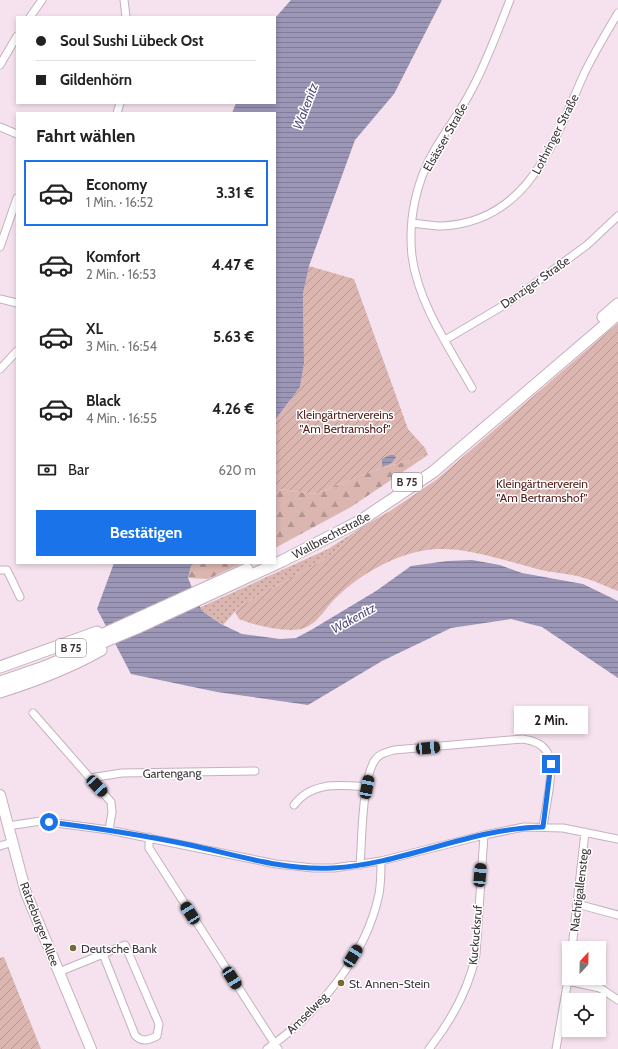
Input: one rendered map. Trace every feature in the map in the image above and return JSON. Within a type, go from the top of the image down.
[{"type":"main road","name":"Wallbrechtstraße","points":[[276,556],[356,515],[428,467],[618,304]]},
{"type":"main road","name":"Wallbrechtstraße","points":[[276,563],[360,521],[433,472],[618,314]]},
{"type":"main road","name":"Wallbrechtstraße","points":[[243,575],[259,564]]},
{"type":"main road","name":"Wallbrechtstraße","points":[[0,682],[44,667],[243,575],[274,564]]},
{"type":"main road","name":"Wallbrechtstraße","points":[[0,676],[136,624]]},
{"type":"main road","points":[[0,667],[73,640],[136,624]]},
{"type":"main road","points":[[0,692],[82,661],[136,624]]},
{"type":"main road","name":"Ratzeburger Allee","points":[[0,795],[26,893],[91,1049]]},
{"type":"street","points":[[31,16],[42,0]]},
{"type":"street","points":[[124,0],[126,16]]},
{"type":"street","name":"Elsässer Straße","points":[[472,388],[445,340],[420,288],[412,257],[412,223],[416,197],[426,166],[472,90],[510,0]]},
{"type":"street","name":"Lothringer Straße","points":[[412,223],[441,226],[458,224],[485,216],[508,203],[530,182],[559,131],[585,73],[618,13]]},
{"type":"street","points":[[0,65],[16,38]]},
{"type":"street","points":[[0,127],[16,134]]},
{"type":"street","points":[[0,247],[16,201]]},
{"type":"street","name":"Danziger Straße","points":[[445,340],[511,300],[587,245],[618,216]]},
{"type":"street","points":[[0,299],[16,303]]},
{"type":"street","points":[[0,369],[16,352]]},
{"type":"street","points":[[0,570],[7,570],[20,597]]},
{"type":"street","points":[[33,713],[111,802],[112,812],[109,830]]},
{"type":"street","points":[[360,865],[367,787],[371,768],[376,758],[383,752],[503,740],[530,740],[542,746],[548,753],[551,764],[543,827]]},
{"type":"street","name":"Gartengang","points":[[90,778],[122,773],[255,771]]},
{"type":"street","points":[[294,805],[300,797],[320,787],[335,785],[367,787]]},
{"type":"street","points":[[8,826],[41,821],[109,830],[276,864],[312,868],[360,865],[382,861],[484,835],[524,827],[543,827],[585,832],[618,839]]},
{"type":"street","name":"Nachtigallensteg","points":[[573,941],[585,832]]},
{"type":"street","name":"Kuckucksruf","points":[[429,1049],[456,1008],[473,968],[476,954],[484,835]]},
{"type":"street","points":[[149,837],[148,848],[276,1046]]},
{"type":"street","points":[[0,846],[13,842]]},
{"type":"street","name":"Amselweg","points":[[267,1049],[276,1046],[317,1006],[334,985],[357,949],[371,921],[376,905],[381,882],[382,861]]},
{"type":"street","points":[[577,904],[618,915]]},
{"type":"street","points":[[58,972],[125,945],[158,1024],[157,1036],[144,1041],[139,1039],[136,1035],[103,954]]},
{"type":"street","points":[[556,1049],[568,985]]},
{"type":"street","points":[[592,985],[600,988],[618,1000]]},
{"type":"green space","name":"Kleingärtnervereins \"Am Bertramshof\"","points":[[309,266],[354,279],[408,429],[425,448],[428,455],[375,470],[315,494],[279,489],[276,492],[276,419],[300,387],[304,364],[303,294]]},
{"type":"green space","name":"Kleingärtnerverein \"Am Bertramshof\"","points":[[618,323],[618,591],[578,576],[543,570],[495,557],[464,551],[435,549],[421,551],[398,558],[387,562],[366,574],[339,595],[319,618],[304,628],[297,630],[281,629],[253,624],[239,619],[235,612],[239,607],[328,557],[364,526],[390,511],[436,480]]},
{"type":"green space","points":[[428,455],[351,507],[276,547],[276,492],[278,489],[315,494],[375,470]]},
{"type":"green space","points":[[364,526],[328,557],[239,607],[223,625],[202,611],[201,607],[328,549]]},
{"type":"green space","points":[[194,564],[241,564],[208,579],[188,578],[191,566]]},
{"type":"green space","points":[[4,957],[41,1049],[0,1049],[0,958]]},
{"type":"water","name":"Wakenitz","points":[[291,0],[442,0],[394,94],[355,140],[309,266],[303,294],[304,364],[300,387],[276,419],[276,112],[232,112],[236,104],[276,104],[276,17]]},
{"type":"water","points":[[390,455],[394,455],[396,457],[390,464],[382,466],[382,459]]},
{"type":"water","name":"Wakenitz","points":[[472,560],[500,565],[522,573],[583,584],[618,601],[618,678],[542,627],[511,619],[451,628],[382,661],[308,705],[217,692],[131,674],[97,609],[114,564],[194,564],[191,566],[188,578],[202,611],[221,624],[242,634],[280,639],[296,638],[376,591],[411,566],[447,561]]},
{"type":"place","name":"Deutsche Bank","points":[[73,948]]},
{"type":"place","name":"St. Annen-Stein","points":[[341,983]]},
{"type":"route","points":[[49,822],[109,830],[276,864],[312,868],[334,868],[360,865],[382,861],[504,830],[524,827],[543,827],[552,769],[551,764]]}]
